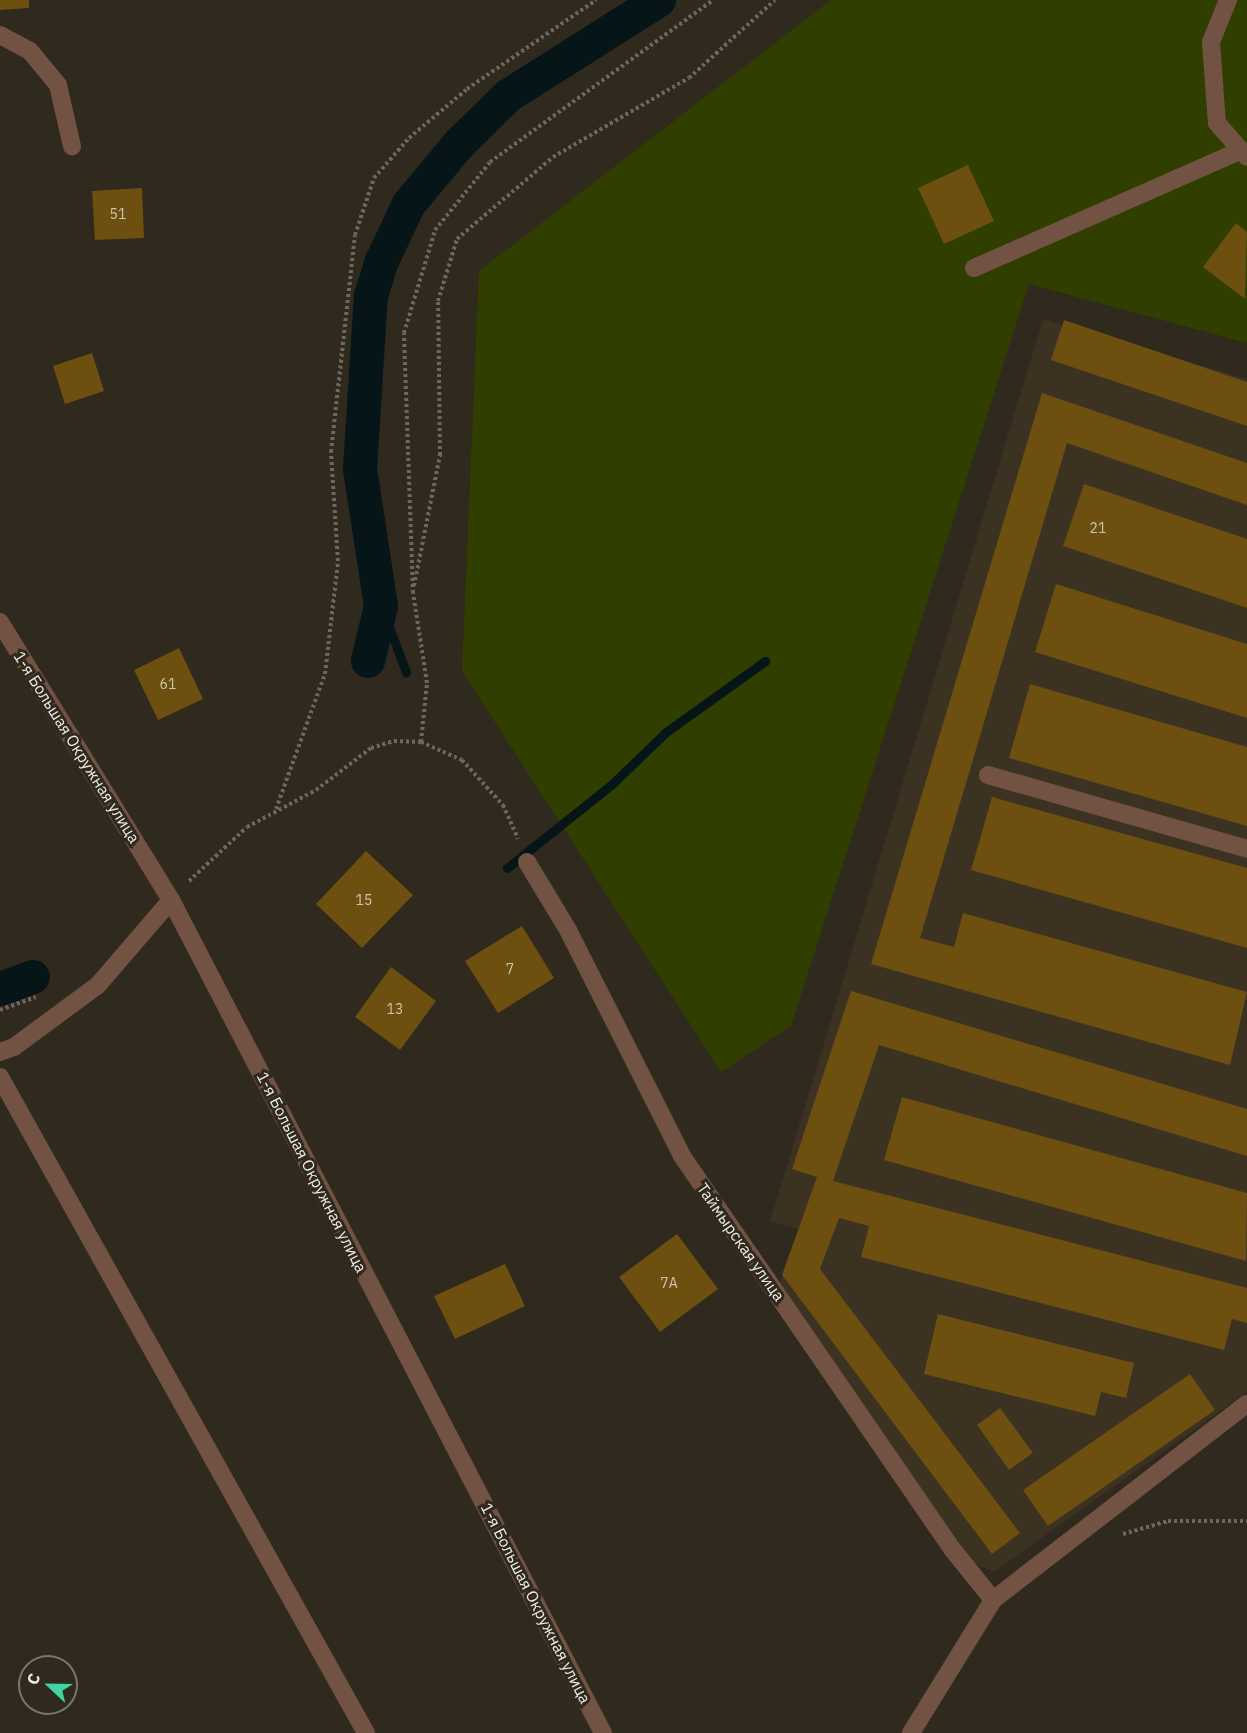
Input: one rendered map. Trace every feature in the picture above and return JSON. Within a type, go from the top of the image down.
[{"type":"street","points":[[974,268],[1244,153],[1217,123],[1211,42],[1228,0]]},
{"type":"street","points":[[0,35],[30,51],[58,85],[72,146]]},
{"type":"street","name":"1-я Большая Окружная улица","points":[[0,622],[171,900],[603,1733]]},
{"type":"street","points":[[988,775],[1247,849]]},
{"type":"street","name":"Таймырская улица","points":[[524,856],[568,930],[682,1156],[953,1550],[993,1600]]},
{"type":"street","points":[[0,1052],[14,1047],[99,985],[171,900]]},
{"type":"street","points":[[0,1077],[366,1733]]},
{"type":"street","points":[[911,1733],[993,1600],[1247,1404]]},
{"type":"path","points":[[276,809],[325,675],[338,561],[331,453],[355,235],[374,178],[409,138],[467,89],[596,0]]},
{"type":"path","points":[[421,742],[427,683],[413,593],[404,333],[435,230],[490,162],[713,0]]},
{"type":"path","points":[[413,593],[440,455],[438,301],[457,239],[553,157],[689,78],[775,0]]},
{"type":"path","points":[[171,900],[247,826],[316,790],[371,748],[394,741],[421,742],[462,760],[503,805],[524,856]]},
{"type":"path","points":[[0,1010],[33,998]]},
{"type":"path","points":[[1112,1537],[1168,1521],[1247,1521]]},
{"type":"shaded area","points":[[1043,319],[1247,379],[1247,1392],[994,1572],[975,1564],[777,1289],[802,1230],[770,1222]]},
{"type":"green space","points":[[831,0],[1247,0],[1247,343],[1029,284],[791,1026],[721,1072],[462,671],[479,271]]},
{"type":"building","points":[[0,0],[29,0],[29,8],[0,10]]},
{"type":"building","points":[[968,165],[994,221],[944,244],[918,188]]},
{"type":"building","points":[[142,188],[144,238],[95,240],[92,191]]},
{"type":"building","points":[[1236,223],[1247,232],[1245,299],[1203,267]]},
{"type":"building","points":[[1064,320],[1247,382],[1247,426],[1051,360]]},
{"type":"building","points":[[92,353],[104,391],[65,404],[53,366]]},
{"type":"building","points":[[1042,393],[1247,463],[1247,505],[1067,443],[920,938],[954,947],[963,913],[1247,992],[1230,1065],[871,964]]},
{"type":"building","points":[[1084,484],[1247,539],[1247,608],[1063,546]]},
{"type":"building","points":[[1056,584],[1247,644],[1247,718],[1035,652]]},
{"type":"building","points":[[179,648],[203,699],[158,720],[134,670]]},
{"type":"building","points":[[1030,684],[1247,747],[1247,826],[1009,758]]},
{"type":"building","points":[[992,797],[1247,868],[1247,948],[971,870]]},
{"type":"building","points":[[366,851],[413,895],[362,948],[316,904]]},
{"type":"building","points":[[522,926],[554,978],[498,1013],[465,961]]},
{"type":"building","points":[[391,967],[436,1001],[400,1050],[355,1017]]},
{"type":"building","points":[[851,991],[1247,1109],[1247,1156],[879,1045],[833,1181],[1247,1288],[1247,1323],[1232,1319],[1224,1350],[861,1257],[869,1226],[839,1218],[820,1269],[1020,1533],[992,1554],[782,1275],[817,1177],[792,1169]]},
{"type":"building","points":[[902,1097],[1247,1193],[1246,1261],[884,1160]]},
{"type":"building","points":[[677,1234],[718,1289],[660,1332],[619,1277]]},
{"type":"building","points":[[505,1264],[525,1306],[455,1339],[434,1296]]},
{"type":"building","points":[[938,1314],[1134,1363],[1126,1398],[1101,1392],[1095,1416],[924,1374]]},
{"type":"building","points":[[1190,1374],[1215,1410],[1048,1526],[1023,1490]]},
{"type":"building","points":[[1000,1408],[1033,1453],[1009,1470],[977,1425]]},
{"type":"waterway","points":[[368,661],[381,606],[360,469],[371,296],[382,261],[409,204],[459,144],[508,96],[659,0]]},
{"type":"waterway","points":[[381,606],[406,672]]},
{"type":"waterway","points":[[507,868],[611,785],[666,732],[765,661]]},
{"type":"waterway","points":[[0,989],[33,977]]}]
